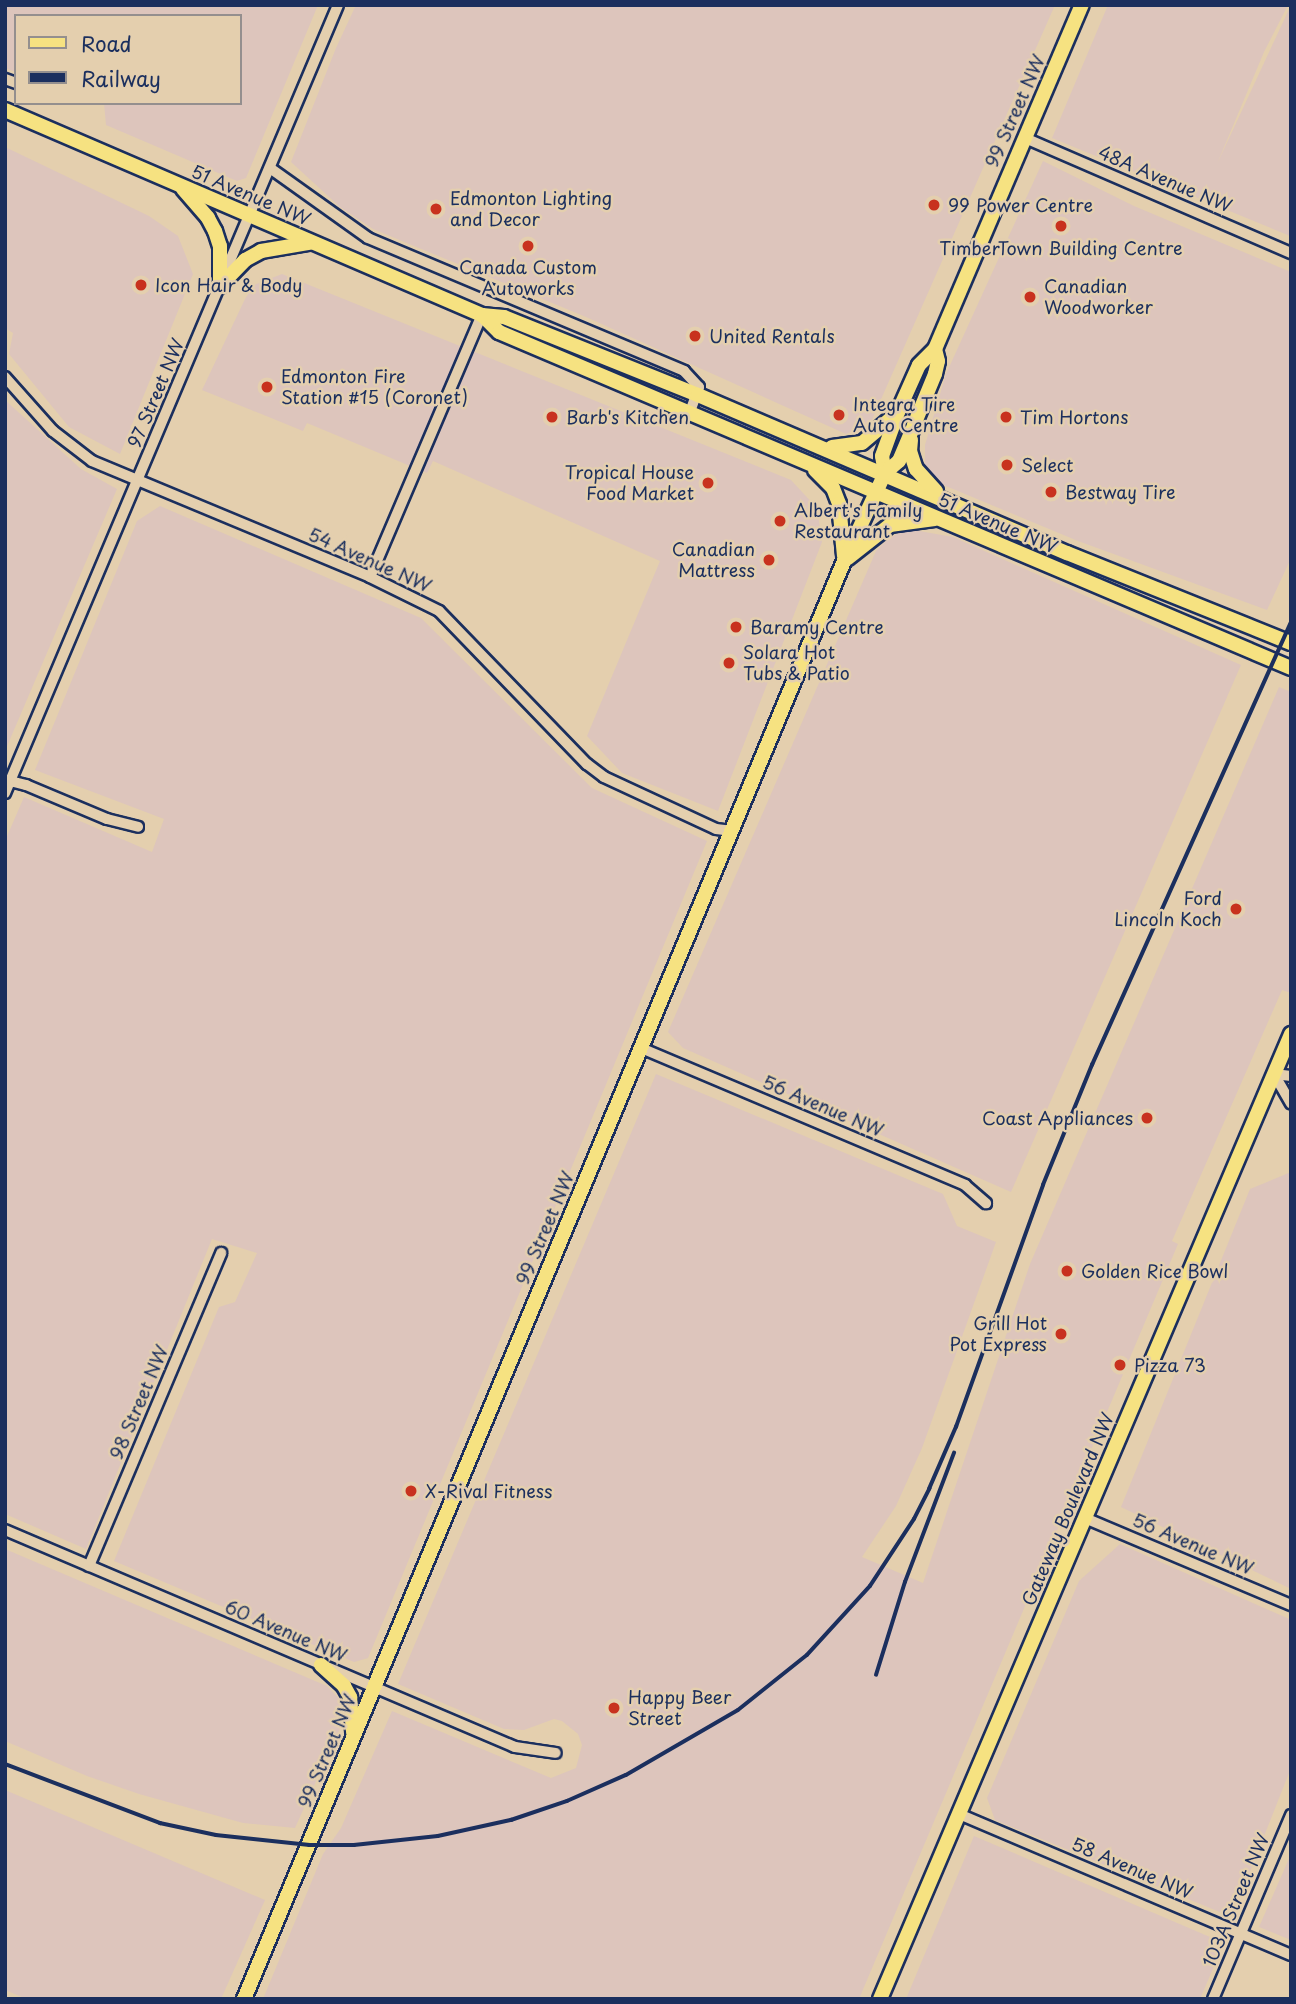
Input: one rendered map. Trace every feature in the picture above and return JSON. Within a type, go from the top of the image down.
[{"type":"main road","name":"99 Street NW","points":[[885,473],[882,456],[898,412],[919,365],[935,349],[1082,5]]},
{"type":"main road","name":"51 Avenue NW","points":[[5,110],[482,315],[504,317],[698,395],[941,496],[1064,551],[1291,643]]},
{"type":"main road","points":[[180,186],[208,218],[215,231],[220,246],[220,286]]},
{"type":"main road","points":[[220,286],[245,260],[261,250],[313,243]]},
{"type":"main road","name":"51 Avenue NW","points":[[482,315],[499,332],[1291,668]]},
{"type":"main road","name":"99 Street NW","points":[[244,1999],[844,561],[885,473],[899,461],[935,374],[938,361],[935,349]]},
{"type":"main road","points":[[822,447],[842,448],[862,443],[898,412]]},
{"type":"main road","points":[[914,425],[909,451],[912,460],[923,479],[941,496]]},
{"type":"main road","points":[[802,460],[833,488],[843,523],[844,561]]},
{"type":"main road","points":[[844,561],[880,530],[890,525],[917,519],[942,520]]},
{"type":"main road","name":"Gateway Boulevard NW","points":[[880,1999],[1291,1034]]},
{"type":"main road","points":[[321,1665],[344,1686],[350,1697],[353,1738]]},
{"type":"street","name":"97 Street NW","points":[[5,793],[338,5]]},
{"type":"street","name":"48A Avenue NW","points":[[1025,138],[1291,253]]},
{"type":"street","name":"51 Avenue NW","points":[[270,168],[368,238],[684,371],[694,378],[699,387],[698,395]]},
{"type":"street","points":[[370,577],[482,315]]},
{"type":"street","name":"54 Avenue NW","points":[[5,377],[52,431],[73,450],[137,482],[415,597],[452,622],[587,764],[604,777],[716,829],[733,831]]},
{"type":"street","points":[[690,412],[698,395]]},
{"type":"street","points":[[8,781],[26,785],[107,820],[138,827]]},
{"type":"street","name":"56 Avenue NW","points":[[641,1048],[965,1185],[986,1203]]},
{"type":"street","points":[[1274,1074],[1291,1076]]},
{"type":"street","points":[[1274,1074],[1291,1104]]},
{"type":"street","name":"98 Street NW","points":[[89,1566],[221,1253]]},
{"type":"street","name":"56 Avenue NW","points":[[1085,1517],[1289,1604]]},
{"type":"street","name":"60 Avenue NW","points":[[5,1530],[514,1747],[556,1753]]},
{"type":"street","name":"58 Avenue NW","points":[[959,1814],[1291,1955]]},
{"type":"street","name":"103A Street NW","points":[[1213,1999],[1291,1815]]},
{"type":"shaded area","points":[[5,5],[318,5],[246,178],[237,181],[106,125],[104,105],[242,105],[242,14],[14,14],[14,71],[5,68]]},
{"type":"shaded area","points":[[356,5],[1055,5],[871,422],[846,434],[586,317],[373,229],[340,207],[291,162]]},
{"type":"shaded area","points":[[1108,5],[1288,5],[1264,52],[1217,164],[1291,5],[1290,236],[1052,138]]},
{"type":"shaded area","points":[[5,147],[149,216],[178,236],[193,274],[120,454],[69,427],[9,354],[13,333],[5,328]]},
{"type":"shaded area","points":[[1043,161],[1134,206],[1291,272],[1291,558],[1267,610],[1078,541],[941,484],[925,464],[925,445],[946,374]]},
{"type":"shaded area","points":[[282,274],[791,480],[817,508],[822,542],[718,811],[622,773],[587,736],[660,561],[433,461],[427,473],[307,423],[303,431],[202,390],[254,285]]},
{"type":"shaded area","points":[[5,400],[81,469],[117,489],[5,751]]},
{"type":"shaded area","points":[[160,506],[421,618],[592,788],[707,841],[368,1658],[354,1662],[114,1561],[219,1307],[235,1302],[257,1253],[212,1239],[86,1549],[5,1514],[5,841],[24,797],[152,852],[164,819],[35,770],[137,521]]},
{"type":"shaded area","points":[[908,529],[953,537],[1241,665],[1011,1192],[683,1048],[668,1032],[876,551],[889,538]]},
{"type":"shaded area","points":[[1279,687],[1291,692],[1291,993],[1282,990],[1172,1241],[1178,1244],[859,1999],[263,1999],[323,1854],[341,1828],[392,1711],[551,1778],[576,1768],[582,1745],[578,1734],[562,1721],[554,1719],[524,1730],[504,1729],[398,1684],[656,1074],[943,1194],[957,1226],[996,1242],[922,1448],[896,1506],[862,1557],[923,1583],[1030,1264]]},
{"type":"shaded area","points":[[1291,1172],[1291,1589],[1121,1507],[1250,1189]]},
{"type":"shaded area","points":[[1120,1544],[1289,1619],[1291,1624],[1291,1768],[1232,1917],[995,1820],[987,1798],[1079,1581]]},
{"type":"shaded area","points":[[5,1549],[327,1686],[344,1704],[342,1724],[295,1828],[243,1823],[139,1794],[87,1776],[5,1741]]},
{"type":"shaded area","points":[[5,1790],[265,1900],[221,1999],[27,1999],[5,1990]]},
{"type":"shaded area","points":[[974,1836],[1224,1943],[1200,1999],[906,1999]]},
{"type":"shaded area","points":[[1291,1854],[1291,1940],[1259,1927]]},
{"type":"railway","points":[[5,1764],[160,1823],[216,1835],[309,1845],[354,1845],[438,1836],[511,1820],[567,1801],[626,1775],[738,1710],[807,1655],[870,1586],[914,1519],[929,1489],[956,1427],[1043,1185],[1092,1065],[1291,622]]},
{"type":"railway","points":[[876,1675],[905,1582],[954,1453]]},
{"type":"place","name":"99 Power Centre","points":[[934,205]]},
{"type":"place","name":"Edmonton Lighting and Decor","points":[[436,209]]},
{"type":"place","name":"TimberTown Building Centre","points":[[1061,226]]},
{"type":"place","name":"Canada Custom Autoworks","points":[[528,246]]},
{"type":"place","name":"Icon Hair & Body","points":[[141,285]]},
{"type":"place","name":"Canadian Woodworker","points":[[1030,297]]},
{"type":"place","name":"United Rentals","points":[[695,336]]},
{"type":"place","name":"Edmonton Fire Station #15 (Coronet)","points":[[267,387]]},
{"type":"place","name":"Integra Tire Auto Centre","points":[[839,415]]},
{"type":"place","name":"Barb's Kitchen","points":[[552,417]]},
{"type":"place","name":"Tim Hortons","points":[[1006,417]]},
{"type":"place","name":"Select","points":[[1007,465]]},
{"type":"place","name":"Tropical House Food Market","points":[[708,483]]},
{"type":"place","name":"Bestway Tire","points":[[1051,492]]},
{"type":"place","name":"Albert's Family Restaurant","points":[[780,521]]},
{"type":"place","name":"Canadian Mattress","points":[[769,560]]},
{"type":"place","name":"Baramy Centre","points":[[736,627]]},
{"type":"place","name":"Solara Hot Tubs & Patio","points":[[729,663]]},
{"type":"place","name":"Ford Lincoln Koch","points":[[1236,909]]},
{"type":"place","name":"Coast Appliances","points":[[1147,1118]]},
{"type":"place","name":"Golden Rice Bowl","points":[[1067,1271]]},
{"type":"place","name":"Grill Hot Pot Express","points":[[1061,1334]]},
{"type":"place","name":"Pizza 73","points":[[1120,1365]]},
{"type":"place","name":"X-Rival Fitness","points":[[411,1491]]},
{"type":"place","name":"Happy Beer Street","points":[[614,1708]]}]
